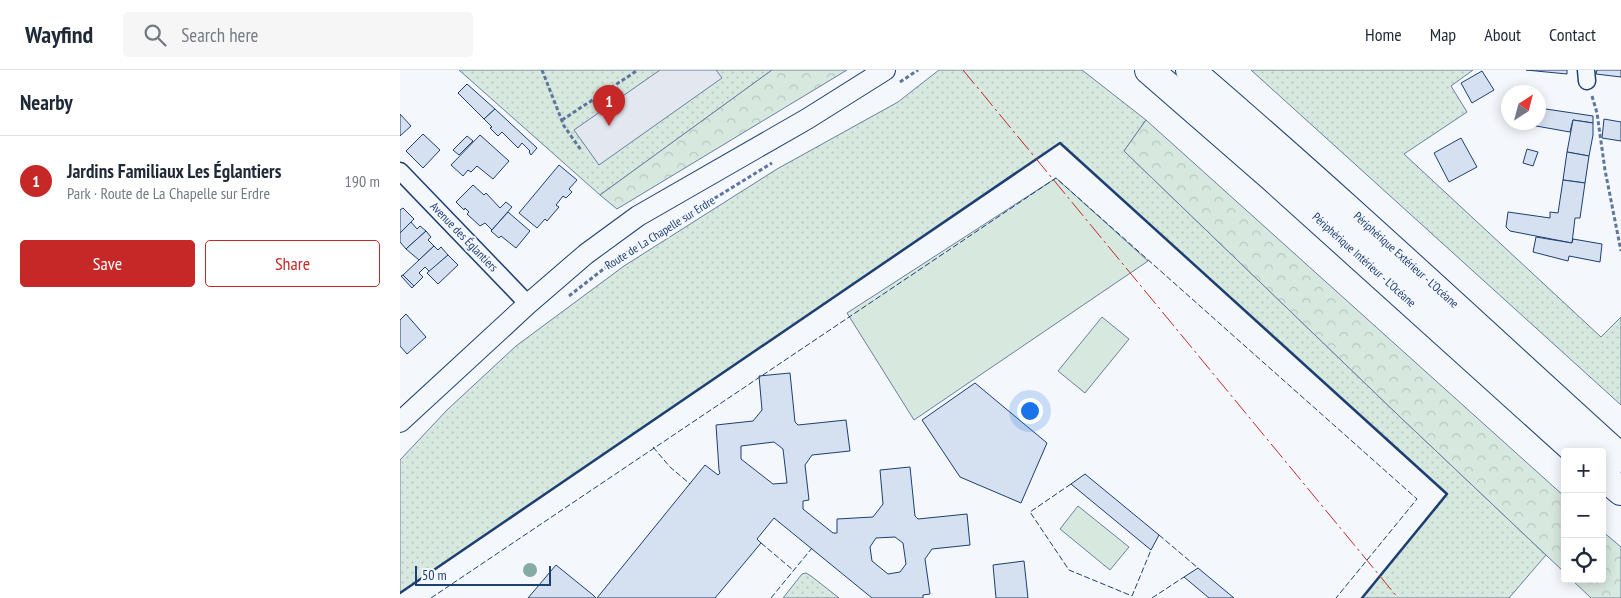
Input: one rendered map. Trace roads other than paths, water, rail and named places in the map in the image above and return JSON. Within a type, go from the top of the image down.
[{"type":"highway","name":"Périphérique Intérieur - L’Océane","points":[[1149,70],[1273,178],[1573,448]]},
{"type":"highway","name":"Périphérique Extérieur - L’Océane","points":[[1190,70],[1459,308],[1615,461]]},
{"type":"highway","points":[[1615,461],[1621,492]]},
{"type":"street","name":"Route de La Chapelle sur Erdre","points":[[400,422],[528,304],[586,254],[638,216],[807,119],[891,77]]},
{"type":"street","name":"Avenue des Églantiers","points":[[400,171],[528,304]]},
{"type":"place","name":"Jardins Familiaux Les Églantiers","points":[[609,126]]}]
